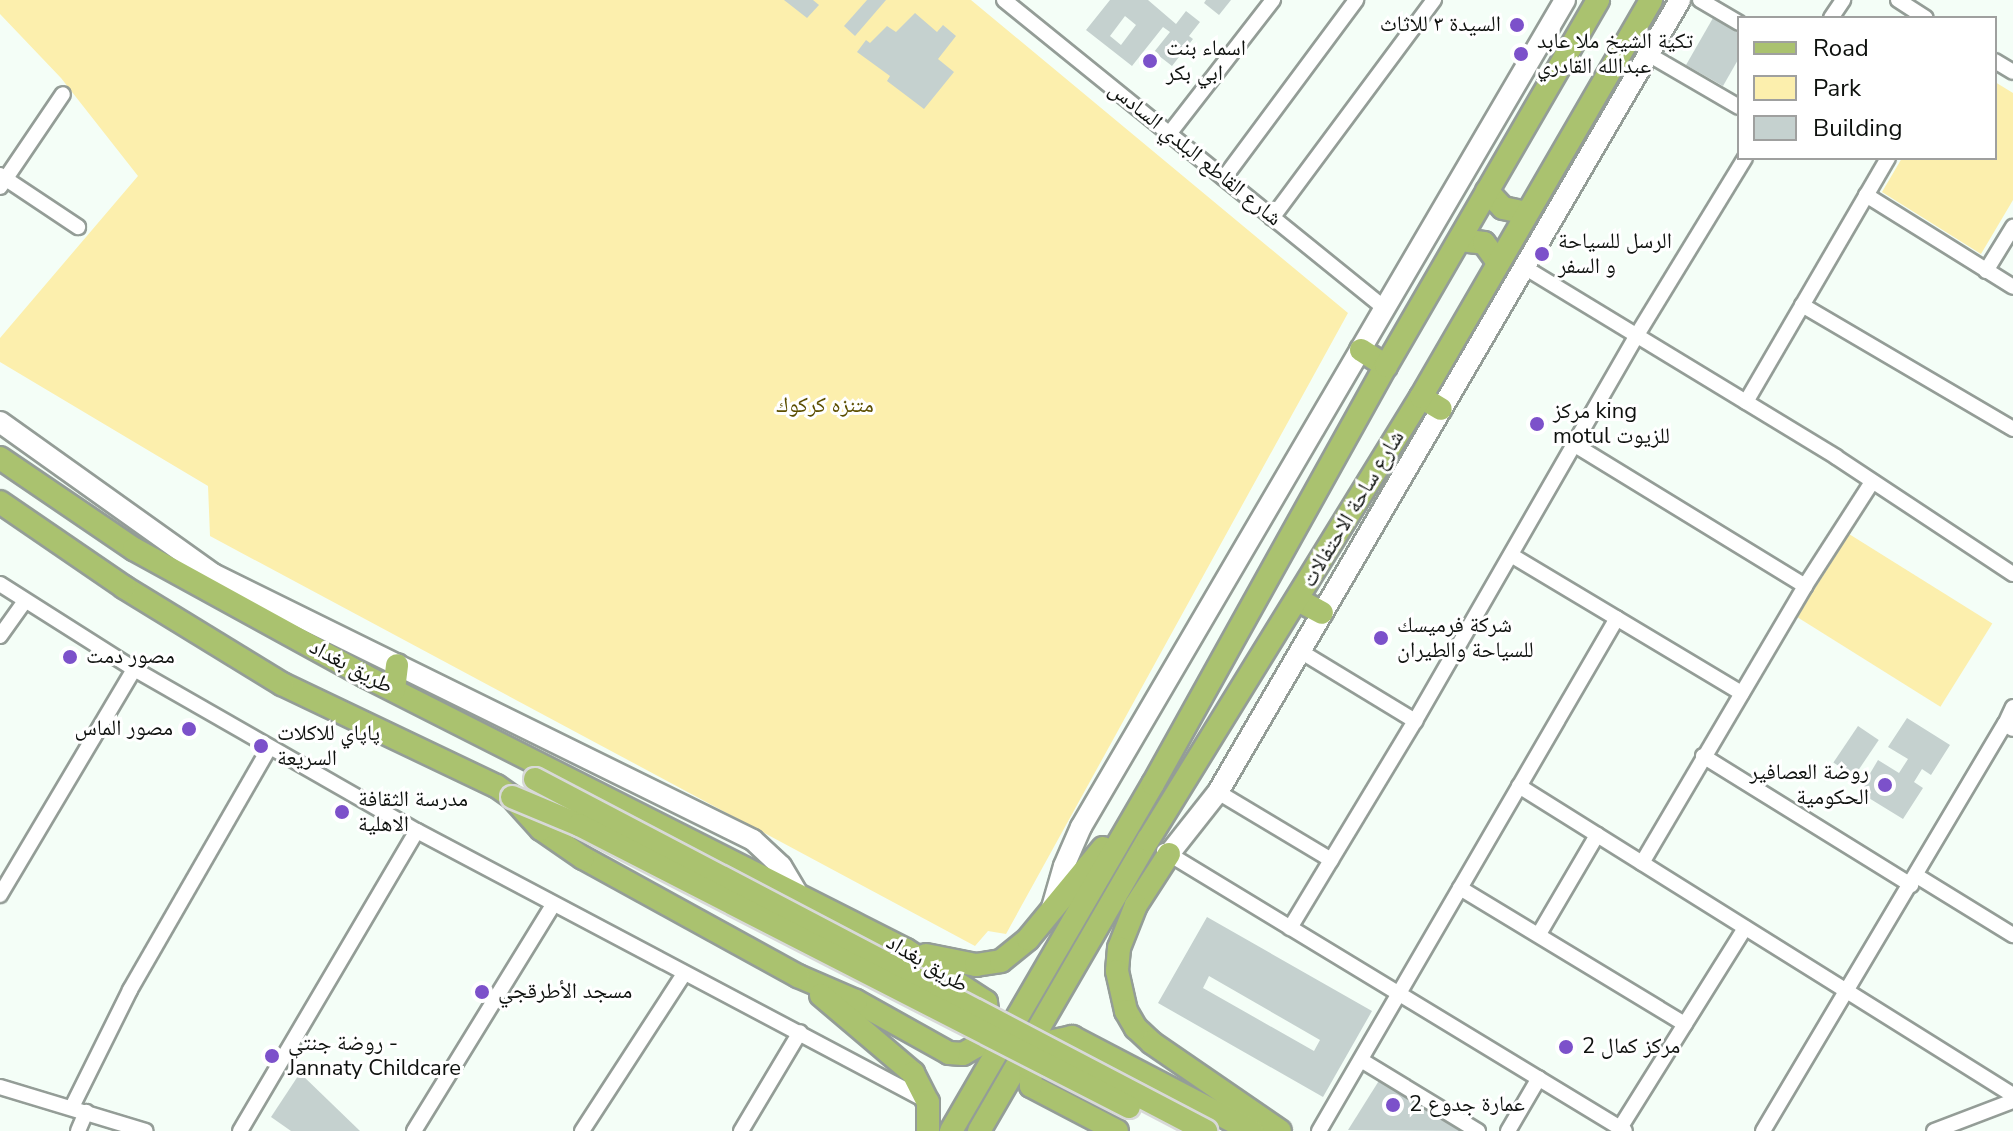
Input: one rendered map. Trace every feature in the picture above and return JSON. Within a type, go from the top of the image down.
[{"type":"main road","name":"شارع ساحة الاحتفالات","points":[[951,1131],[1153,784],[1386,366],[1598,0]]},
{"type":"main road","name":"شارع ساحة الاحتفالات","points":[[979,1131],[1148,840],[1421,397],[1651,0]]},
{"type":"main road","points":[[1280,1131],[1152,1043],[1136,1028],[1126,1011],[1117,971],[1119,948],[1136,905],[1169,854],[1218,792],[1680,0]]},
{"type":"main road","points":[[1051,912],[1064,866],[1081,827],[1561,2]]},
{"type":"main road","points":[[1487,191],[1503,208],[1526,213]]},
{"type":"main road","points":[[1460,240],[1484,243],[1498,262]]},
{"type":"main road","points":[[1361,350],[1386,366]]},
{"type":"main road","points":[[1421,397],[1441,409]]},
{"type":"main road","points":[[0,422],[172,541],[213,574],[753,840],[781,866],[797,893]]},
{"type":"main road","name":"طريق بغداد","points":[[0,458],[134,549],[394,690],[906,950],[986,1002],[988,1020],[970,1051],[949,1053],[856,1001],[798,976],[575,853],[541,829],[512,797],[496,786],[282,684],[124,587],[0,502]]},
{"type":"main road","points":[[0,524],[31,523]]},
{"type":"main road","points":[[1298,600],[1322,613]]},
{"type":"main road","points":[[394,690],[397,665]]},
{"type":"main road","points":[[477,731],[503,757],[535,779],[1206,1131]]},
{"type":"main road","points":[[906,950],[963,963],[989,965],[1013,953],[1051,912],[1153,784]]},
{"type":"main road","points":[[512,797],[579,825],[1174,1131]]},
{"type":"main road","points":[[798,976],[902,1062],[921,1085],[928,1102],[928,1131]]},
{"type":"main road","points":[[1117,1131],[1031,1086],[1030,1068],[1049,1042],[1072,1037],[1252,1131]]},
{"type":"street","name":"شارع القاطع البلدي السادس","points":[[1004,0],[1022,6],[1169,134],[1385,309]]},
{"type":"street","points":[[1169,134],[1273,0]]},
{"type":"street","points":[[1224,178],[1356,0]]},
{"type":"street","points":[[1272,218],[1434,0]]},
{"type":"street","points":[[1700,0],[1737,22]]},
{"type":"street","points":[[1898,0],[1923,16]]},
{"type":"street","points":[[1648,54],[1737,106]]},
{"type":"street","points":[[63,94],[2,180],[78,227]]},
{"type":"street","points":[[1290,928],[1415,721],[1637,335],[1744,160]]},
{"type":"street","points":[[1746,402],[1887,160]]},
{"type":"street","points":[[1866,195],[2013,287]]},
{"type":"street","points":[[1986,271],[2013,227]]},
{"type":"street","points":[[1524,267],[1746,402],[2013,574]]},
{"type":"street","points":[[1802,305],[2013,429]]},
{"type":"street","points":[[1575,445],[1805,586]]},
{"type":"street","points":[[1642,863],[1805,586],[1872,482]]},
{"type":"street","points":[[1511,555],[1742,693]]},
{"type":"street","points":[[0,584],[134,669],[417,831],[928,1102]]},
{"type":"street","points":[[0,636],[25,601]]},
{"type":"street","points":[[1319,1131],[1617,618]]},
{"type":"street","points":[[1300,651],[1415,721]]},
{"type":"street","points":[[0,895],[134,669]]},
{"type":"street","points":[[1763,1131],[2009,727],[2013,707]]},
{"type":"street","points":[[78,1131],[79,1109],[130,990],[270,747]]},
{"type":"street","points":[[1703,756],[2013,935]]},
{"type":"street","points":[[1519,786],[2013,1095]]},
{"type":"street","points":[[1218,792],[1331,860]]},
{"type":"street","points":[[240,1131],[417,831]]},
{"type":"street","points":[[1539,934],[1597,835]]},
{"type":"street","points":[[1148,840],[1623,1129],[1745,928]]},
{"type":"street","points":[[1460,888],[1685,1024]]},
{"type":"street","points":[[414,1131],[553,905]]},
{"type":"street","points":[[582,1131],[684,974]]},
{"type":"street","points":[[741,1131],[800,1032]]},
{"type":"street","points":[[1361,1060],[1478,1131]]},
{"type":"street","points":[[1508,1131],[1539,1078]]},
{"type":"street","points":[[0,1087],[146,1131]]},
{"type":"street","points":[[1934,1131],[2013,1101]]},
{"type":"green space","name":"متنزه كركوك","points":[[0,0],[971,0],[1348,313],[1006,934],[988,931],[975,946],[210,536],[208,486],[0,362],[0,338],[138,176],[61,78],[0,14]]},
{"type":"green space","points":[[1997,83],[2013,93],[2013,200],[1981,254],[1882,192],[1901,160],[1997,160]]},
{"type":"green space","points":[[1849,534],[1992,624],[1940,707],[1797,617]]},
{"type":"building","points":[[784,0],[813,0],[819,5],[807,18]]},
{"type":"building","points":[[867,0],[886,0],[855,36],[844,26]]},
{"type":"building","points":[[1110,0],[1148,0],[1176,24],[1186,11],[1200,22],[1189,36],[1193,39],[1172,66],[1154,52],[1170,32],[1163,27],[1132,66],[1086,30]],"holes":[[[1125,16],[1136,25],[1121,45],[1110,36]]]},
{"type":"building","points":[[1206,0],[1231,0],[1219,15],[1204,3]]},
{"type":"building","points":[[915,13],[937,32],[943,25],[956,36],[938,59],[954,72],[924,109],[887,81],[890,76],[857,52],[866,40],[870,43],[887,26],[896,32]]},
{"type":"building","points":[[1713,18],[1737,32],[1737,62],[1723,86],[1686,65]]},
{"type":"building","points":[[1907,718],[1950,745],[1931,775],[1922,769],[1914,782],[1923,788],[1903,819],[1859,792],[1878,760],[1899,773],[1908,759],[1888,747]]},
{"type":"building","points":[[1858,726],[1879,740],[1854,776],[1833,762]]},
{"type":"building","points":[[1207,917],[1372,1011],[1323,1097],[1158,1003]],"holes":[[[1209,976],[1320,1040],[1314,1051],[1203,988]]]},
{"type":"building","points":[[300,1073],[360,1131],[291,1131],[271,1117]]},
{"type":"building","name":"عمارة جدوع 2","points":[[1380,1079],[1467,1131],[1348,1130]]},
{"type":"place","name":"السيدة ٣ للاثاث","points":[[1517,25]]},
{"type":"place","name":"تكية الشيخ ملا عابد عبدالله القادري","points":[[1521,54]]},
{"type":"place","name":"اسماء بنت ابي بكر","points":[[1150,61]]},
{"type":"place","name":"الرسل للسياحة و السفر","points":[[1542,254]]},
{"type":"place","name":"مركز king motul للزيوت","points":[[1537,424]]},
{"type":"place","name":"شركة فرميسك للسياحة والطيران","points":[[1381,638]]},
{"type":"place","name":"مصور دمت","points":[[70,657]]},
{"type":"place","name":"مصور الماس","points":[[189,729]]},
{"type":"place","name":"پاپاي للاكلات السريعة","points":[[261,746]]},
{"type":"place","name":"روضة العصافير الحكومية","points":[[1885,785]]},
{"type":"place","name":"مدرسة الثقافة الاهلية","points":[[342,812]]},
{"type":"place","name":"مسجد الأطرقجي","points":[[482,992]]},
{"type":"place","name":"مركز كمال 2","points":[[1566,1047]]},
{"type":"place","name":"روضة جنتي - Jannaty Childcare","points":[[272,1056]]},
{"type":"place","name":"عمارة جدوع 2","points":[[1393,1105]]}]
